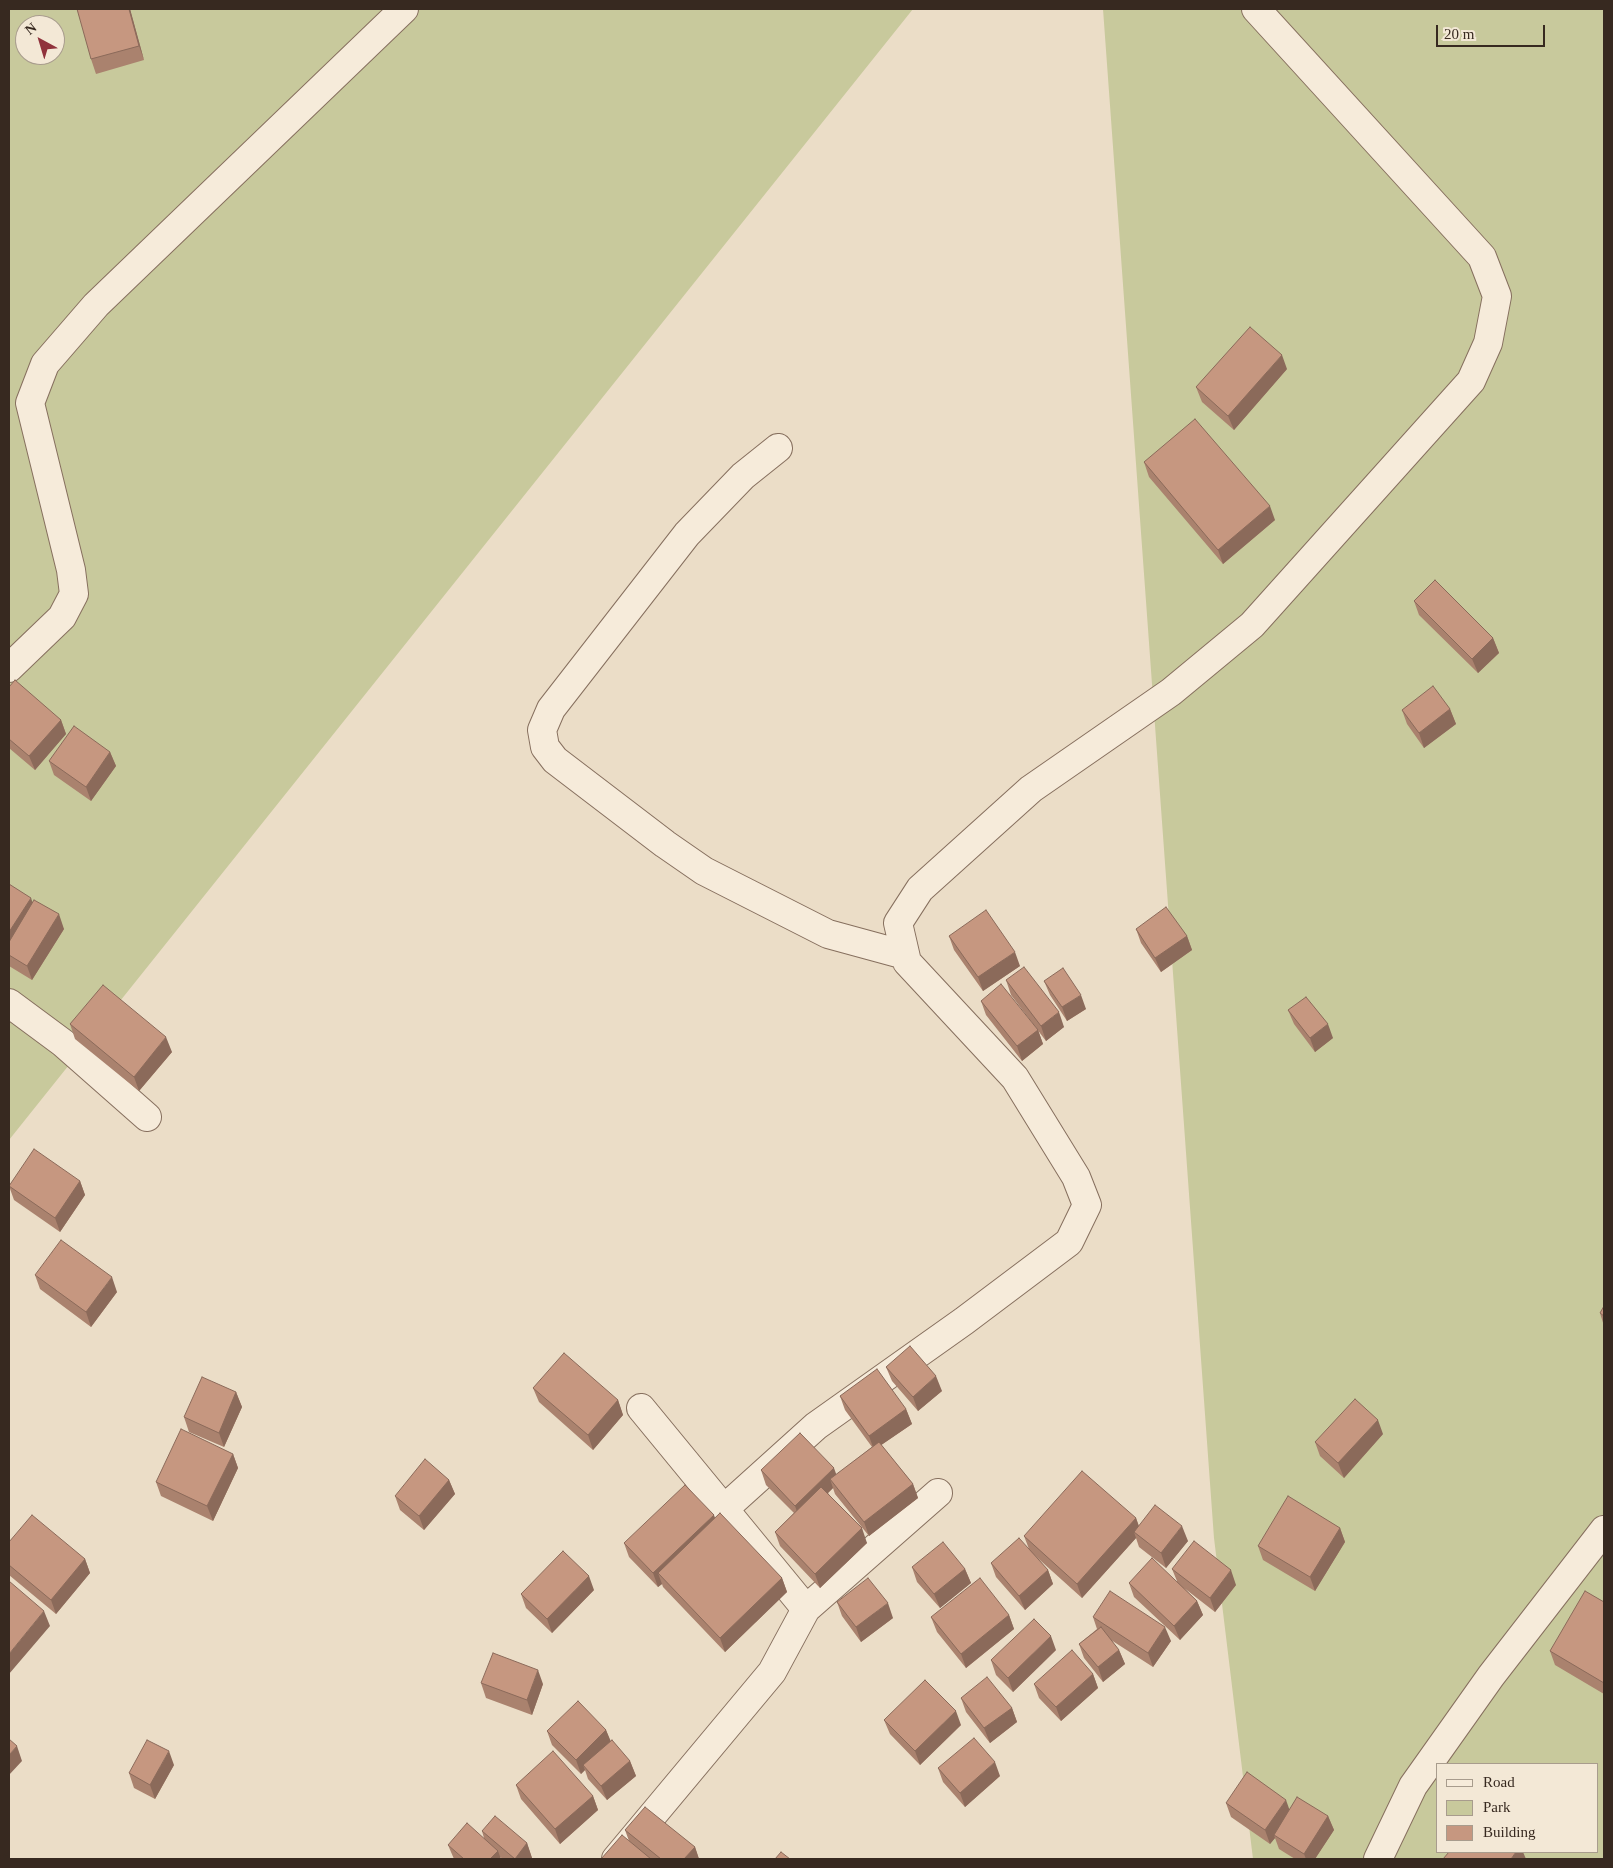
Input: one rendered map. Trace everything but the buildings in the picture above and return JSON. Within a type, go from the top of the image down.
[{"type":"street","points":[[9,668],[62,617],[74,594],[71,570],[30,403],[45,364],[96,305],[404,9]]},
{"type":"street","points":[[724,1508],[816,1426],[964,1321],[1069,1242],[1087,1205],[1076,1177],[1014,1078],[907,962],[898,923],[920,889],[1031,789],[1171,692],[1252,625],[1471,381],[1488,343],[1497,296],[1482,257],[1256,9]]},
{"type":"street","points":[[778,448],[743,476],[688,534],[551,709],[542,730],[545,747],[555,760],[665,844],[704,871],[828,934],[905,955]]},
{"type":"street","points":[[9,1003],[63,1043],[147,1117]]},
{"type":"street","points":[[641,1408],[806,1610]]},
{"type":"street","points":[[616,1859],[772,1672],[806,1610],[938,1493]]},
{"type":"street","points":[[1378,1859],[1413,1786],[1491,1676],[1604,1530]]},
{"type":"green space","points":[[9,9],[913,9],[9,1140]]},
{"type":"green space","points":[[1103,9],[1604,9],[1604,1859],[1253,1859],[1214,1538]]}]
